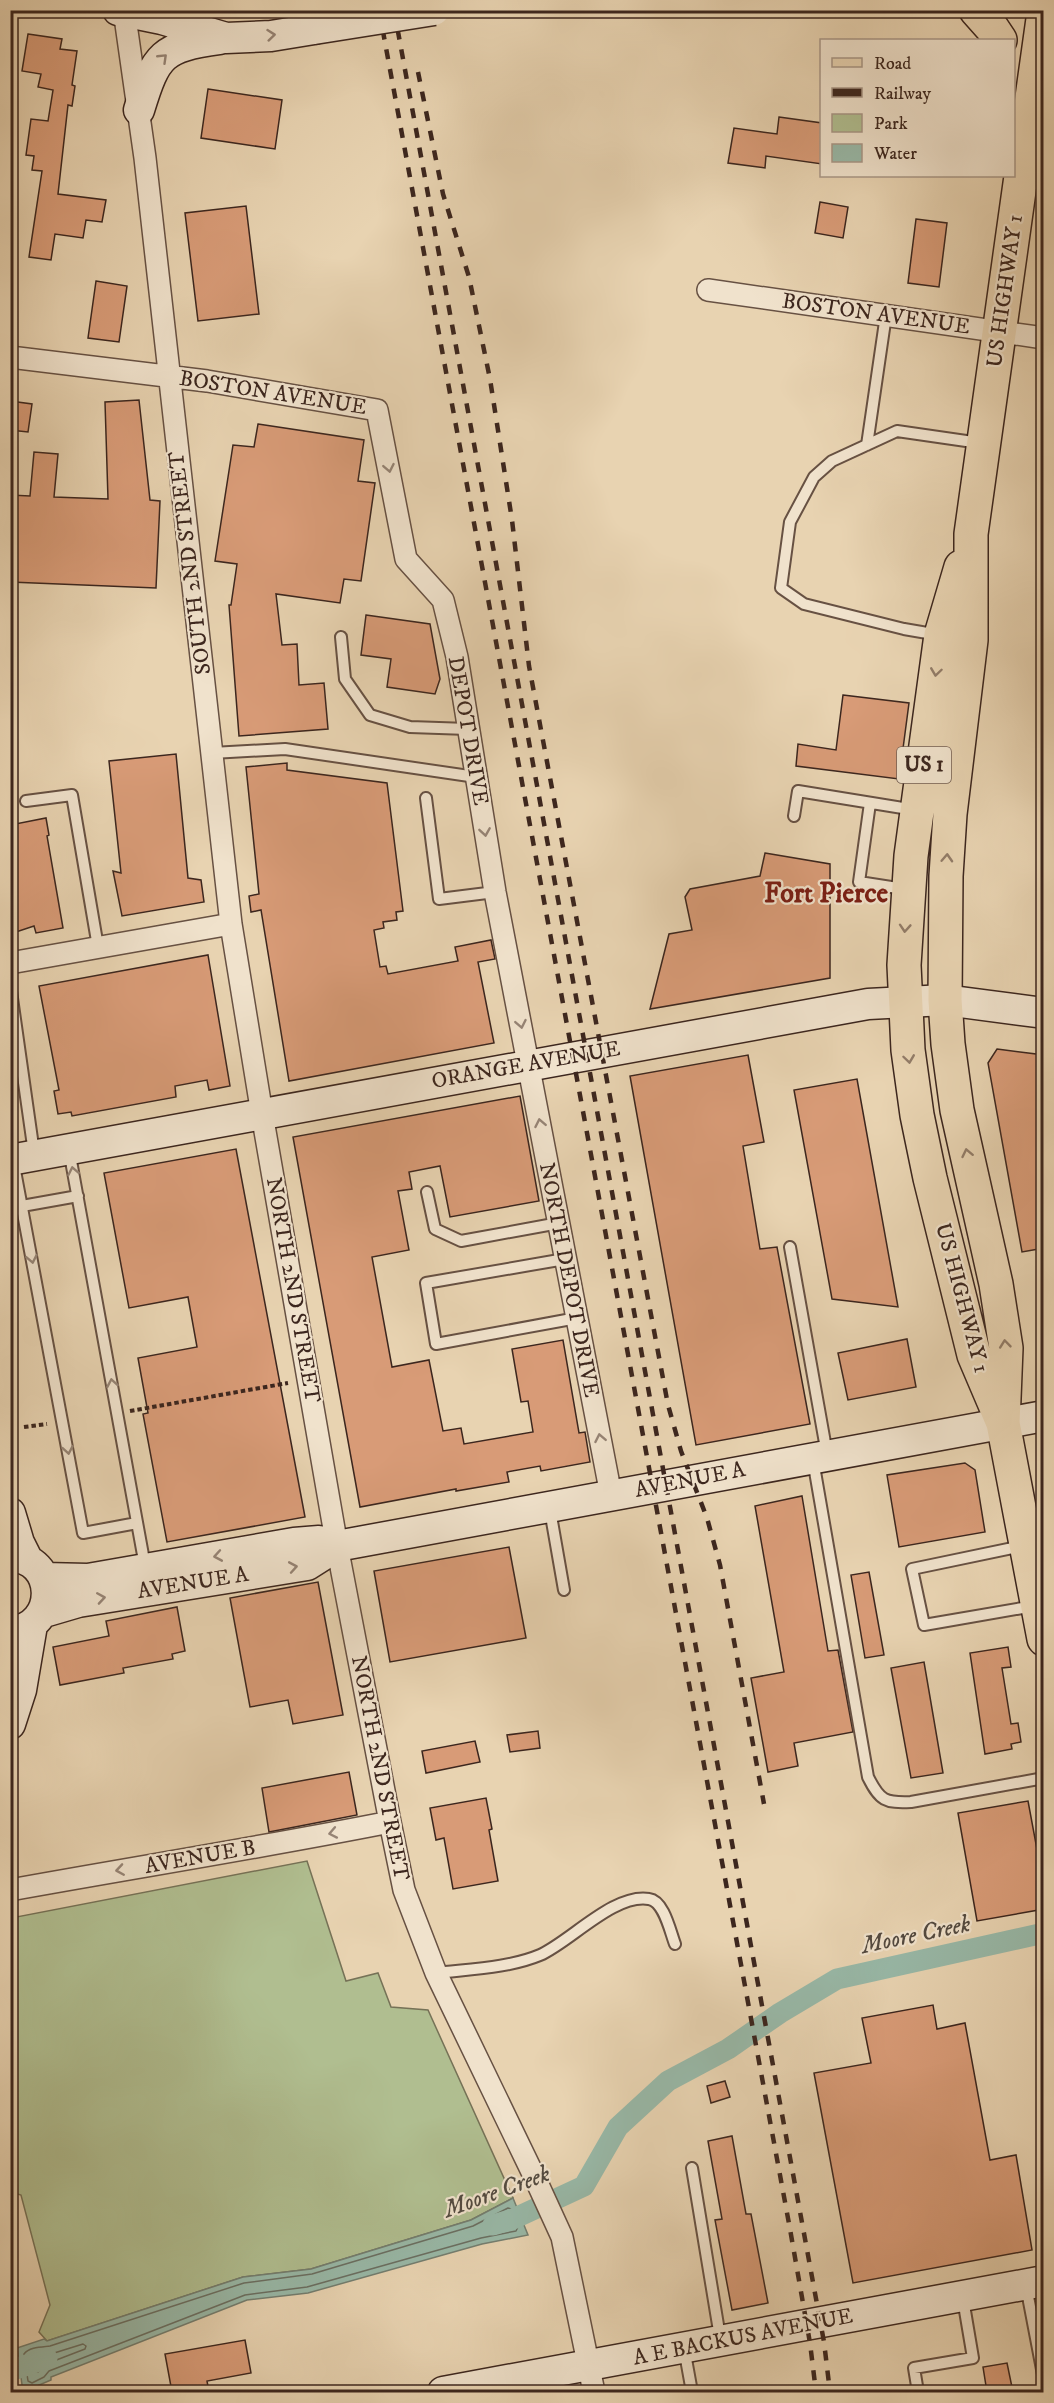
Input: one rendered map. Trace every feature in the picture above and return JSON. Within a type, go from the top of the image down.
[{"type":"main road","points":[[976,10],[999,39]]},
{"type":"main road","name":"US HIGHWAY 1","points":[[1003,1423],[1006,1348],[996,1284],[957,1110],[945,1000],[946,876],[950,814],[971,640],[971,534],[1044,12]]},
{"type":"main road","points":[[1015,71],[1029,120]]},
{"type":"main road","name":"US HIGHWAY 1","points":[[971,534],[941,635],[908,889],[904,1000],[917,1115],[930,1178],[974,1355],[1003,1423]]},
{"type":"main road","name":"US 1","points":[[1003,1423],[1044,1639]]},
{"type":"street","points":[[139,110],[148,80],[156,64],[165,53],[189,43],[226,38],[271,36],[434,10]]},
{"type":"street","points":[[122,11],[162,19],[226,38]]},
{"type":"street","name":"SOUTH 2ND STREET","points":[[122,11],[139,110],[231,924],[262,1114]]},
{"type":"street","name":"BOSTON AVENUE","points":[[708,290],[1044,338]]},
{"type":"street","name":"BOSTON AVENUE","points":[[10,357],[207,381],[377,410]]},
{"type":"street","name":"DEPOT DRIVE","points":[[377,410],[406,559],[443,600],[457,657],[495,892],[528,1065]]},
{"type":"street","points":[[10,963],[231,924]]},
{"type":"street","name":"ORANGE AVENUE","points":[[19,1159],[868,1004],[904,1000],[945,1000],[1044,1013]]},
{"type":"street","name":"NORTH DEPOT DRIVE","points":[[528,1065],[611,1495]]},
{"type":"street","name":"NORTH 2ND STREET","points":[[262,1114],[337,1545],[404,1890],[436,1973],[562,2237],[591,2379]]},
{"type":"street","name":"AVENUE A","points":[[28,1565],[76,1580],[147,1580],[307,1565],[337,1545],[1044,1416]]},
{"type":"street","points":[[10,1512],[28,1565],[47,1589],[29,1623],[21,1690],[10,1724]]},
{"type":"street","name":"AVENUE A","points":[[29,1623],[78,1602],[147,1580]]},
{"type":"street","name":"AVENUE B","points":[[10,1890],[390,1822]]},
{"type":"street","name":"A E BACKUS AVENUE","points":[[442,2392],[591,2379],[684,2348],[1035,2282]]},
{"type":"lane","points":[[867,445],[886,315]]},
{"type":"lane","points":[[941,635],[904,629],[804,604],[781,588],[790,522],[814,477],[832,461],[897,431],[984,444]]},
{"type":"lane","points":[[341,637],[345,680],[370,715],[410,727],[468,729]]},
{"type":"lane","points":[[212,753],[285,749],[476,777]]},
{"type":"lane","points":[[794,816],[798,791],[917,810]]},
{"type":"lane","points":[[26,801],[72,795],[98,947]]},
{"type":"lane","points":[[426,798],[439,899],[495,892]]},
{"type":"lane","points":[[870,803],[859,882],[908,889]]},
{"type":"lane","points":[[10,984],[22,1206],[83,1533],[137,1523]]},
{"type":"lane","points":[[69,1150],[147,1580]]},
{"type":"lane","points":[[427,1192],[435,1229],[461,1241],[559,1222]]},
{"type":"lane","points":[[22,1206],[78,1196]]},
{"type":"lane","points":[[790,1247],[868,1777],[878,1796],[892,1803],[911,1802],[1044,1778]]},
{"type":"lane","points":[[566,1259],[426,1283],[436,1344],[577,1318]]},
{"type":"lane","points":[[549,1506],[564,1590]]},
{"type":"lane","points":[[1026,1545],[912,1569],[924,1625],[1037,1606]]},
{"type":"lane","points":[[436,1973],[491,1966],[541,1955],[614,1906],[638,1899],[650,1899],[659,1904],[675,1944]]},
{"type":"lane","points":[[692,2168],[721,2341]]},
{"type":"lane","points":[[1035,2282],[1044,2380]]},
{"type":"lane","points":[[918,2392],[914,2368],[973,2358],[962,2296]]},
{"type":"lane","points":[[684,2348],[692,2392]]},
{"type":"path","points":[[130,1411],[289,1383]]},
{"type":"path","points":[[24,1427],[54,1424]]},
{"type":"green space","points":[[307,1861],[346,1981],[378,1973],[391,2007],[428,2010],[513,2198],[471,2220],[311,2269],[243,2277],[47,2341],[39,2332],[50,2305],[21,2195],[11,2192],[11,1918]]},
{"type":"water","points":[[513,2198],[528,2235],[482,2244],[308,2293],[247,2300],[51,2377],[51,2380],[23,2392],[17,2348],[44,2339],[47,2341],[243,2277],[311,2269],[471,2220]]},
{"type":"building","points":[[28,34],[62,39],[60,49],[77,51],[72,85],[75,86],[72,106],[68,105],[58,194],[106,200],[102,222],[86,220],[83,238],[55,234],[51,260],[29,257],[42,171],[32,170],[34,156],[26,155],[31,119],[48,121],[53,90],[38,87],[41,74],[22,71]]},
{"type":"building","points":[[208,89],[282,100],[275,149],[201,138]]},
{"type":"building","points":[[779,117],[820,123],[820,164],[766,156],[765,168],[728,163],[734,128],[777,134]]},
{"type":"building","points":[[820,202],[848,207],[843,238],[815,233]]},
{"type":"building","points":[[246,206],[259,314],[198,321],[185,213]]},
{"type":"building","points":[[916,219],[947,223],[939,287],[908,283]]},
{"type":"building","points":[[96,281],[127,286],[119,342],[88,338]]},
{"type":"building","points":[[139,400],[150,500],[160,501],[156,588],[10,582],[10,495],[30,496],[34,452],[58,454],[54,497],[108,499],[105,402]]},
{"type":"building","points":[[10,401],[32,404],[28,432],[10,430]]},
{"type":"building","points":[[258,424],[364,440],[358,481],[375,483],[361,581],[344,579],[340,603],[276,594],[282,645],[297,644],[299,685],[324,683],[328,729],[239,736],[229,605],[231,605],[237,564],[215,561],[233,445],[254,447]]},
{"type":"building","points":[[366,615],[430,624],[440,679],[435,694],[387,687],[391,659],[361,655]]},
{"type":"building","points":[[843,695],[909,703],[899,779],[796,766],[798,744],[836,750]]},
{"type":"building","points":[[176,754],[188,878],[201,880],[204,902],[122,916],[113,871],[121,873],[109,761]]},
{"type":"building","points":[[287,763],[287,770],[387,783],[403,911],[396,912],[397,920],[383,922],[384,928],[374,930],[380,967],[386,966],[388,974],[458,961],[455,947],[491,940],[495,959],[478,962],[494,1043],[289,1081],[261,910],[251,912],[249,896],[259,894],[246,767]]},
{"type":"building","points":[[46,818],[63,928],[36,933],[34,926],[10,934],[10,825]]},
{"type":"building","points":[[765,853],[830,864],[830,978],[650,1009],[669,934],[692,930],[685,897],[690,889],[760,876]]},
{"type":"building","points":[[208,955],[230,1086],[209,1090],[207,1080],[175,1086],[176,1097],[72,1116],[71,1112],[58,1114],[54,1091],[59,1090],[39,986]]},
{"type":"building","points":[[997,1049],[1044,1055],[1044,1248],[1022,1252],[988,1063]]},
{"type":"building","points":[[748,1055],[764,1142],[743,1146],[760,1249],[777,1247],[810,1424],[696,1445],[630,1076]]},
{"type":"building","points":[[857,1079],[898,1307],[832,1299],[794,1090]]},
{"type":"building","points":[[520,1096],[539,1201],[450,1217],[440,1166],[409,1172],[412,1189],[398,1191],[409,1250],[372,1257],[392,1367],[429,1360],[443,1431],[461,1428],[464,1444],[533,1432],[528,1401],[521,1402],[512,1349],[563,1340],[579,1433],[585,1432],[590,1462],[541,1471],[540,1466],[507,1472],[509,1482],[456,1491],[456,1489],[360,1507],[293,1137]]},
{"type":"building","points":[[236,1149],[305,1517],[167,1542],[143,1414],[148,1413],[138,1358],[197,1347],[188,1297],[129,1308],[104,1173]]},
{"type":"building","points":[[907,1339],[916,1387],[848,1400],[838,1353]]},
{"type":"building","points":[[965,1463],[975,1470],[985,1532],[899,1547],[887,1475]]},
{"type":"building","points":[[802,1496],[828,1651],[838,1650],[853,1732],[794,1743],[798,1766],[768,1772],[751,1678],[784,1672],[755,1506]]},
{"type":"building","points":[[509,1547],[526,1638],[390,1662],[374,1571]]},
{"type":"building","points":[[869,1572],[884,1655],[865,1658],[851,1575]]},
{"type":"building","points":[[318,1582],[343,1715],[293,1724],[288,1700],[250,1707],[230,1598]]},
{"type":"building","points":[[177,1607],[185,1651],[172,1654],[173,1659],[123,1668],[124,1673],[60,1685],[53,1647],[109,1636],[106,1621]]},
{"type":"building","points":[[1008,1647],[1011,1667],[1002,1668],[1011,1724],[1018,1723],[1021,1742],[1011,1744],[1012,1749],[985,1754],[970,1653]]},
{"type":"building","points":[[924,1662],[943,1773],[911,1778],[891,1668]]},
{"type":"building","points":[[538,1731],[540,1748],[510,1752],[507,1735]]},
{"type":"building","points":[[475,1741],[480,1762],[426,1773],[422,1751]]},
{"type":"building","points":[[349,1772],[357,1815],[269,1832],[262,1788]]},
{"type":"building","points":[[486,1798],[498,1881],[453,1889],[444,1838],[436,1840],[430,1808]]},
{"type":"building","points":[[1028,1801],[1044,1887],[1044,1909],[977,1921],[958,1813]]},
{"type":"building","points":[[933,2005],[937,2029],[965,2023],[990,2160],[1016,2155],[1032,2250],[853,2283],[814,2073],[871,2063],[862,2018]]},
{"type":"building","points":[[725,2081],[730,2097],[711,2103],[707,2086]]},
{"type":"building","points":[[732,2136],[746,2214],[751,2214],[768,2303],[732,2310],[715,2220],[722,2219],[708,2141]]},
{"type":"building","points":[[245,2340],[251,2373],[207,2381],[209,2392],[172,2392],[165,2354]]},
{"type":"building","points":[[1007,2363],[1013,2392],[987,2392],[983,2367]]},
{"type":"waterway","name":"Moore Creek","points":[[493,2225],[513,2219],[584,2186],[618,2127],[668,2081],[728,2049],[780,2013],[837,1979],[1044,1933]]},
{"type":"waterway","name":"Moore Creek","points":[[10,2371],[47,2358]]},
{"type":"railway","points":[[379,10],[790,2229],[816,2392]]},
{"type":"railway","points":[[394,10],[824,2342],[830,2392]]},
{"type":"railway","points":[[418,72],[443,194],[469,277],[490,379],[512,520],[529,666],[668,1405],[681,1451],[707,1518],[720,1565],[764,1804]]},
{"type":"district","name":"Fort Pierce","points":[[826,893]]}]
